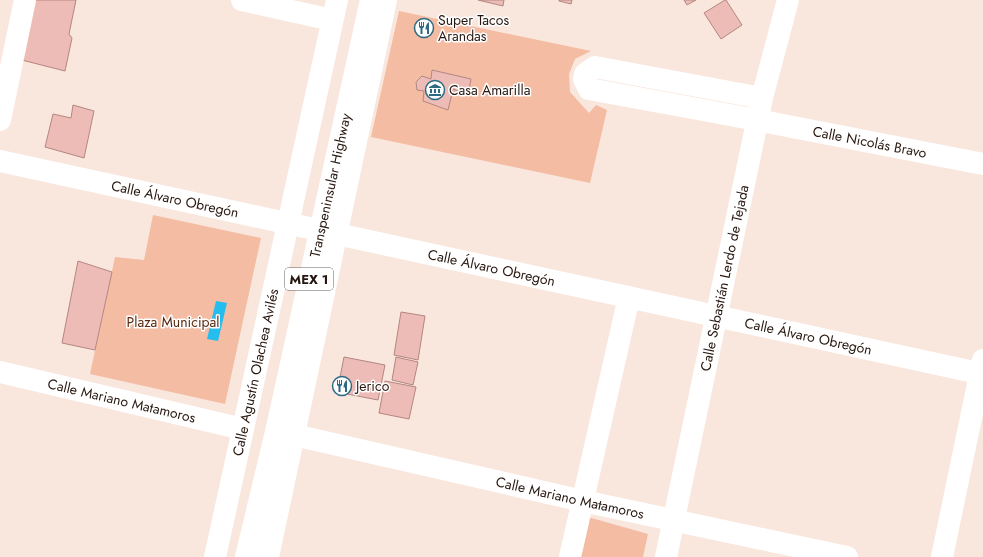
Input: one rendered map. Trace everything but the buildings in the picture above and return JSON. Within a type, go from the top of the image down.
[{"type":"main road","points":[[0,120],[25,0]]},
{"type":"main road","points":[[242,0],[334,10]]},
{"type":"main road","name":"Transpeninsular Highway","points":[[246,557],[276,432],[328,232],[371,0]]},
{"type":"main road","points":[[268,557],[294,435],[328,232],[386,0]]},
{"type":"main road","name":"Calle Sebastián Lerdo de Tejada","points":[[666,557],[757,120],[788,0]]},
{"type":"main road","name":"Calle Agustín Olachea Avilés","points":[[215,557],[334,10]]},
{"type":"main road","name":"Calle Nicolás Bravo","points":[[644,76],[595,67],[585,74],[584,79],[589,89],[983,164]]},
{"type":"main road","points":[[640,98],[644,76],[762,98]]},
{"type":"main road","name":"Calle Álvaro Obregón","points":[[0,161],[716,316],[982,369]]},
{"type":"main road","points":[[570,557],[629,297]]},
{"type":"main road","points":[[942,557],[982,369]]},
{"type":"main road","name":"Calle Mariano Matamoros","points":[[0,372],[243,429]]},
{"type":"main road","name":"Calle Mariano Matamoros","points":[[294,435],[583,501],[847,557]]},
{"type":"green space","points":[[399,11],[591,51],[575,59],[569,74],[570,92],[589,113],[596,105],[607,110],[590,183],[371,137]]},
{"type":"green space","name":"Plaza Municipal","points":[[153,215],[261,238],[225,404],[90,374],[115,257],[144,260]]},
{"type":"green space","points":[[588,517],[648,534],[643,557],[580,557]]},
{"type":"water","points":[[216,301],[227,303],[218,341],[207,339]]},
{"type":"place","name":"Super Tacos Arandas","points":[[424,28]]},
{"type":"place","name":"Casa Amarilla","points":[[435,90]]},
{"type":"place","name":"Jerico","points":[[342,386]]}]
